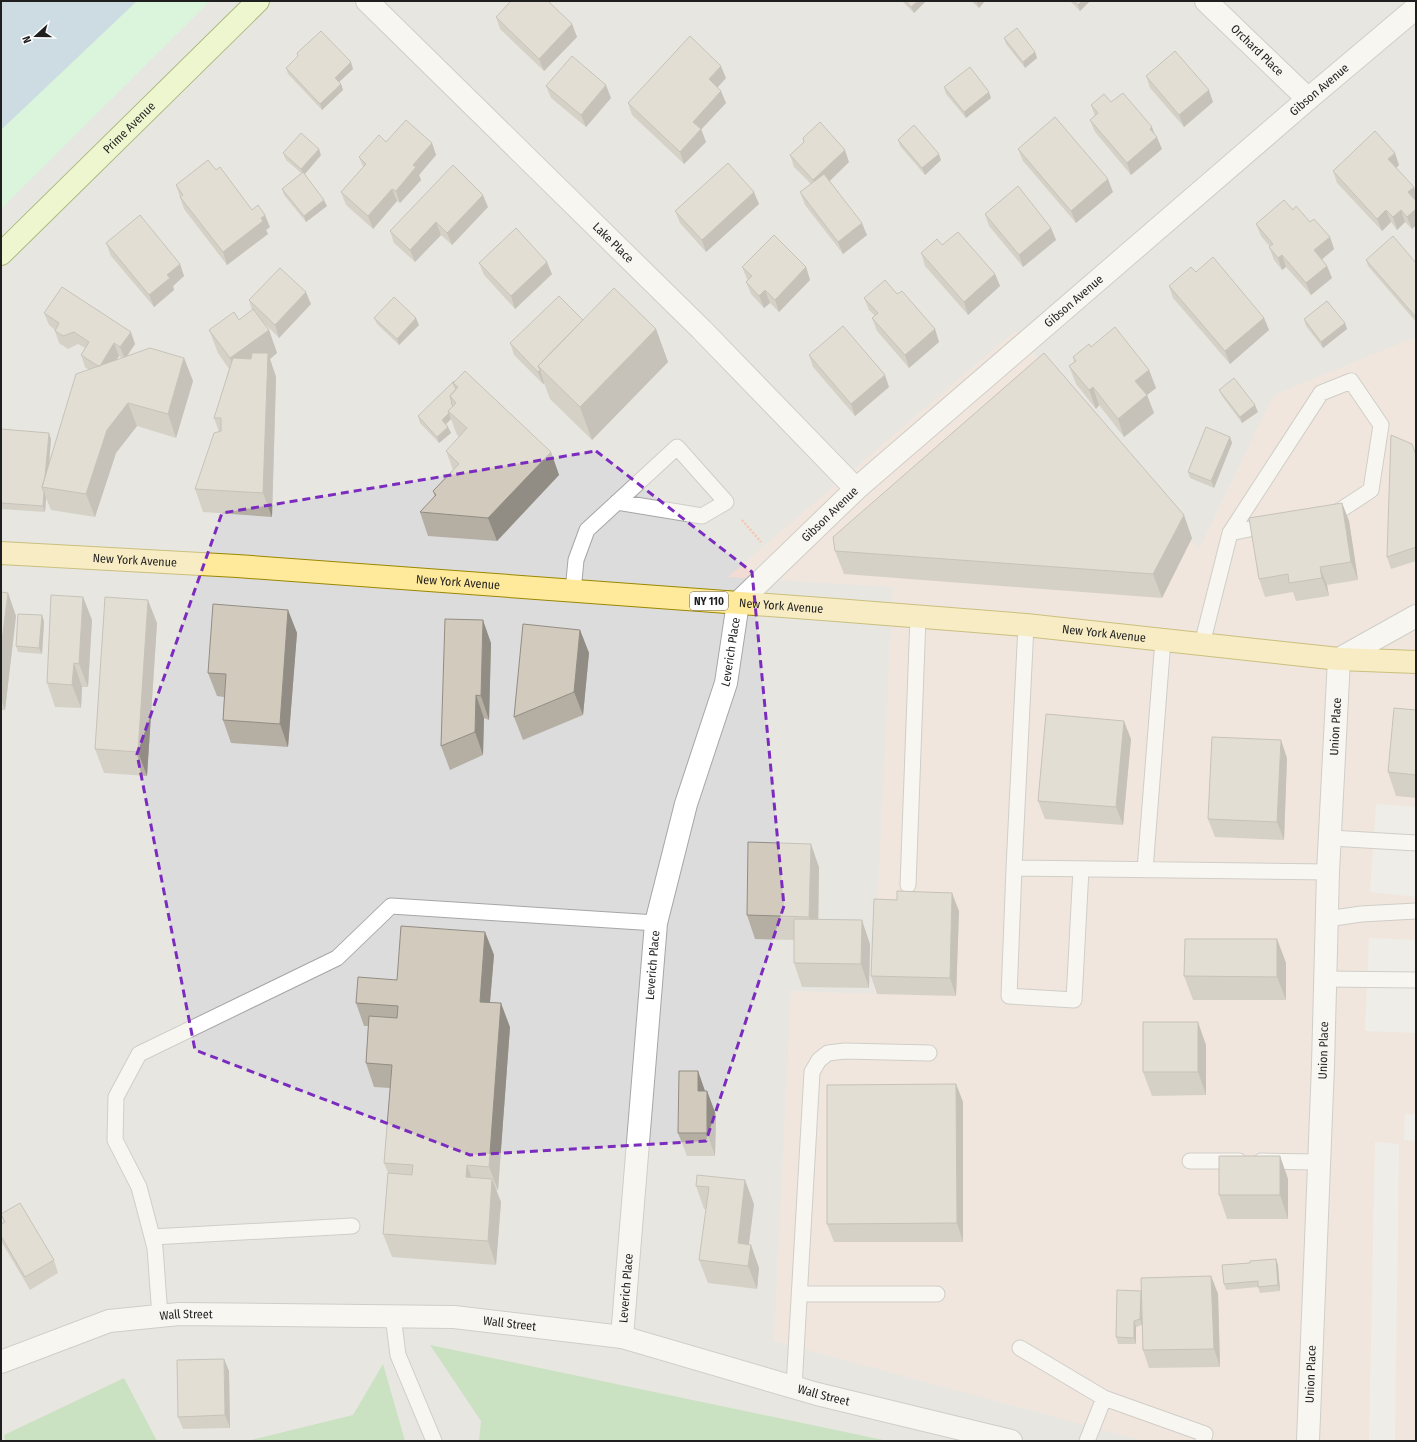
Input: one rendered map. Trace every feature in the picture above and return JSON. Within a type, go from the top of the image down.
[{"type":"main road","name":"Prime Avenue","points":[[1,254],[258,1]]},
{"type":"main road","name":"New York Avenue","points":[[1,553],[237,566],[1026,625],[1339,659],[1416,662]]},
{"type":"street","name":"Lake Place","points":[[367,1],[695,324],[856,489]]},
{"type":"street","name":"Orchard Place","points":[[1206,1],[1308,99]]},
{"type":"street","name":"Gibson Avenue","points":[[738,603],[856,489],[1308,99],[1416,8]]},
{"type":"street","name":"Leverich Place","points":[[622,1337],[656,923],[686,804],[726,683],[738,603]]},
{"type":"street","points":[[1339,659],[1416,616]]},
{"type":"street","name":"Union Place","points":[[1308,1441],[1328,872],[1331,838],[1339,659]]},
{"type":"street","name":"Wall Street","points":[[1,1362],[110,1321],[160,1316],[187,1314],[454,1317],[622,1337],[794,1387],[1011,1441]]},
{"type":"lane","points":[[1202,644],[1230,532],[1321,393],[1351,381],[1382,425],[1371,490],[1336,513],[1313,517]]},
{"type":"lane","points":[[572,591],[576,560],[587,530],[617,502],[677,447],[726,502],[702,516],[617,502]]},
{"type":"lane","points":[[1230,532],[1283,523]]},
{"type":"lane","points":[[908,885],[918,617]]},
{"type":"lane","points":[[1026,625],[1009,996],[1074,1000],[1081,869]]},
{"type":"lane","points":[[1144,870],[1163,640]]},
{"type":"lane","points":[[1331,838],[1416,843]]},
{"type":"lane","points":[[1014,868],[1328,872]]},
{"type":"lane","points":[[160,1316],[155,1248],[139,1187],[116,1140],[116,1097],[139,1054],[337,958],[391,906],[656,923]]},
{"type":"lane","points":[[1327,919],[1361,914],[1416,911]]},
{"type":"lane","points":[[1325,979],[1416,980]]},
{"type":"lane","points":[[794,1387],[812,1072],[819,1060],[828,1053],[845,1051],[929,1052]]},
{"type":"lane","points":[[1190,1161],[1318,1162]]},
{"type":"lane","points":[[152,1237],[352,1226]]},
{"type":"lane","points":[[800,1294],[937,1294]]},
{"type":"lane","points":[[393,1316],[398,1355],[434,1441]]},
{"type":"lane","points":[[1020,1348],[1104,1398],[1205,1434],[1202,1441]]},
{"type":"lane","points":[[1086,1441],[1104,1398]]},
{"type":"path","points":[[726,502],[763,544]]},
{"type":"highlighted area","points":[[596,451],[752,572],[784,906],[706,1141],[470,1155],[195,1050],[137,754],[222,513]]},
{"type":"shaded area","points":[[1,1],[1416,1],[1416,1441],[1,1441]]},
{"type":"shaded area","points":[[1015,331],[1199,549],[1274,395],[1416,337],[1416,1441],[1144,1441],[774,1341],[791,991],[873,994],[893,587],[728,577]]},
{"type":"shaded area","points":[[1376,804],[1416,807],[1416,897],[1370,892]]},
{"type":"shaded area","points":[[1369,938],[1416,940],[1416,1033],[1365,1031]]},
{"type":"shaded area","points":[[1405,1114],[1416,1115],[1416,1141],[1404,1140]]},
{"type":"shaded area","points":[[1375,1142],[1399,1144],[1395,1441],[1369,1441]]},
{"type":"green space","points":[[1,1],[210,1],[1,209]]},
{"type":"green space","points":[[430,1345],[888,1441],[479,1441],[481,1421]]},
{"type":"green space","points":[[383,1364],[405,1441],[247,1441],[353,1415]]},
{"type":"green space","points":[[124,1378],[157,1441],[5,1441],[4,1435]]},
{"type":"water","points":[[1,1],[137,1],[1,130]]},
{"type":"building","points":[[511,1],[548,1],[572,24],[539,59],[496,17]]},
{"type":"building","points":[[906,1],[918,1],[911,7]]},
{"type":"building","points":[[1074,1],[1082,1],[1078,5]]},
{"type":"building","points":[[1017,28],[1035,52],[1023,62],[1004,38]]},
{"type":"building","points":[[321,31],[351,62],[335,78],[341,84],[320,104],[286,68],[298,56],[297,53]]},
{"type":"building","points":[[690,36],[721,66],[709,79],[721,91],[693,122],[701,129],[680,152],[628,103]]},
{"type":"building","points":[[1175,51],[1209,90],[1179,115],[1146,76]]},
{"type":"building","points":[[572,56],[606,85],[581,115],[546,86]]},
{"type":"building","points":[[970,67],[989,92],[964,112],[944,87]]},
{"type":"building","points":[[1123,93],[1152,127],[1150,129],[1157,137],[1127,163],[1090,120],[1098,113],[1091,105],[1104,94],[1111,102]]},
{"type":"building","points":[[1055,117],[1108,179],[1071,211],[1018,149]]},
{"type":"building","points":[[406,120],[432,143],[413,165],[416,167],[396,191],[392,189],[368,216],[341,192],[366,164],[359,157],[379,135],[386,142]]},
{"type":"building","points":[[820,122],[845,150],[813,180],[790,155],[804,142],[803,138]]},
{"type":"building","points":[[914,125],[939,154],[922,168],[898,140]]},
{"type":"building","points":[[1375,131],[1395,153],[1388,159],[1414,187],[1408,192],[1416,201],[1416,209],[1407,217],[1401,210],[1393,217],[1386,210],[1377,219],[1333,171]]},
{"type":"building","points":[[301,133],[319,149],[301,169],[283,153]]},
{"type":"building","points":[[208,160],[216,170],[220,167],[252,210],[258,205],[265,215],[261,218],[263,221],[223,252],[180,197],[183,195],[176,185]]},
{"type":"building","points":[[728,163],[754,192],[702,240],[675,211]]},
{"type":"building","points":[[453,165],[483,195],[447,233],[436,222],[410,250],[390,231]]},
{"type":"building","points":[[303,172],[324,200],[304,216],[282,189]]},
{"type":"building","points":[[824,174],[862,223],[838,242],[800,192]]},
{"type":"building","points":[[1018,186],[1051,228],[1019,255],[985,214]]},
{"type":"building","points":[[1284,200],[1293,210],[1296,206],[1310,222],[1314,219],[1330,237],[1314,250],[1327,266],[1306,283],[1282,255],[1278,258],[1269,247],[1273,244],[1256,224]]},
{"type":"building","points":[[140,215],[180,264],[167,275],[170,278],[149,295],[106,243]]},
{"type":"building","points":[[516,228],[547,262],[511,296],[479,263]]},
{"type":"building","points":[[958,232],[995,274],[964,302],[921,253],[937,239],[942,245]]},
{"type":"building","points":[[774,235],[806,267],[775,300],[765,290],[759,296],[746,282],[752,276],[742,267]]},
{"type":"building","points":[[1393,236],[1416,263],[1415,316],[1366,260]]},
{"type":"building","points":[[1213,257],[1264,318],[1225,351],[1169,286],[1191,267],[1196,272]]},
{"type":"building","points":[[280,268],[306,292],[275,325],[249,300]]},
{"type":"building","points":[[885,280],[897,294],[902,291],[935,329],[905,355],[872,318],[878,313],[864,298]]},
{"type":"building","points":[[62,287],[131,332],[120,347],[114,343],[100,366],[81,355],[89,342],[74,332],[63,336],[55,331],[59,323],[44,313]]},
{"type":"building","points":[[614,288],[656,329],[580,407],[538,366]]},
{"type":"building","points":[[559,296],[583,320],[538,366],[540,370],[538,372],[510,343]]},
{"type":"building","points":[[394,297],[416,318],[397,339],[374,318]]},
{"type":"building","points":[[1327,301],[1345,323],[1321,342],[1304,319]]},
{"type":"building","points":[[253,309],[269,330],[230,358],[209,330],[234,312],[239,320]]},
{"type":"building","points":[[843,326],[885,375],[851,404],[809,355]]},
{"type":"building","points":[[1115,327],[1149,370],[1135,381],[1147,395],[1118,419],[1093,387],[1089,390],[1069,366],[1076,361],[1073,357],[1089,344],[1091,347]]},
{"type":"building","points":[[150,348],[184,358],[168,414],[128,403],[107,430],[86,494],[42,487],[76,374]]},
{"type":"building","points":[[252,353],[268,353],[263,493],[195,489],[214,433],[221,431],[221,418],[214,418],[233,358],[251,359]]},
{"type":"building","points":[[1044,353],[1184,515],[1153,574],[835,551],[833,537]]},
{"type":"building","points":[[465,371],[551,452],[488,518],[420,512],[436,495],[433,491],[459,464],[446,451],[467,428],[448,411],[456,403],[450,396],[458,387],[453,383]]},
{"type":"building","points":[[1234,378],[1255,405],[1240,417],[1219,390]]},
{"type":"building","points":[[454,381],[453,383],[456,389],[450,396],[453,406],[442,420],[448,427],[437,437],[418,416]]},
{"type":"building","points":[[1206,427],[1230,437],[1211,481],[1188,472]]},
{"type":"building","points":[[1,429],[49,433],[45,477],[42,487],[44,492],[43,506],[1,503]]},
{"type":"building","points":[[1391,435],[1412,444],[1416,455],[1416,547],[1387,557]]},
{"type":"building","points":[[1342,503],[1351,562],[1320,567],[1322,578],[1289,583],[1288,574],[1259,579],[1249,518]]},
{"type":"building","points":[[1,592],[8,593],[1,649]]},
{"type":"building","points":[[51,595],[83,597],[79,664],[74,663],[72,685],[47,683]]},
{"type":"building","points":[[105,597],[148,600],[138,752],[95,749]]},
{"type":"building","points":[[213,604],[288,610],[280,724],[223,720],[226,674],[208,673]]},
{"type":"building","points":[[18,614],[42,615],[39,648],[16,646]]},
{"type":"building","points":[[445,619],[483,620],[481,696],[476,695],[475,732],[441,746]]},
{"type":"building","points":[[523,624],[580,630],[574,692],[514,717]]},
{"type":"building","points":[[1394,708],[1416,710],[1416,775],[1388,772]]},
{"type":"building","points":[[1046,714],[1124,721],[1116,807],[1038,801]]},
{"type":"building","points":[[1212,737],[1281,740],[1277,822],[1208,819]]},
{"type":"building","points":[[748,842],[811,844],[809,917],[747,915]]},
{"type":"building","points":[[897,891],[952,893],[950,978],[871,976],[874,899],[897,900]]},
{"type":"building","points":[[794,919],[862,920],[861,964],[794,963]]},
{"type":"building","points":[[401,926],[485,932],[480,1002],[501,1003],[489,1167],[467,1165],[466,1177],[492,1179],[488,1241],[383,1234],[388,1173],[412,1175],[413,1165],[384,1163],[392,1065],[366,1063],[369,1016],[397,1018],[398,1006],[356,1003],[358,977],[397,980]]},
{"type":"building","points":[[1185,939],[1277,939],[1277,977],[1184,976]]},
{"type":"building","points":[[1143,1022],[1198,1022],[1198,1072],[1143,1072]]},
{"type":"building","points":[[679,1071],[698,1071],[698,1091],[707,1091],[707,1133],[678,1133]]},
{"type":"building","points":[[956,1084],[957,1223],[827,1224],[827,1085]]},
{"type":"building","points":[[1219,1156],[1280,1156],[1280,1195],[1219,1195]]},
{"type":"building","points":[[697,1175],[745,1180],[738,1243],[751,1245],[748,1266],[699,1260],[709,1187],[696,1186]]},
{"type":"building","points":[[20,1203],[54,1260],[25,1277],[1,1236],[1,1224],[5,1222],[1,1214]]},
{"type":"building","points":[[1276,1259],[1278,1285],[1258,1287],[1258,1281],[1224,1284],[1222,1265]]},
{"type":"building","points":[[1211,1276],[1214,1349],[1143,1350],[1141,1278]]},
{"type":"building","points":[[1117,1290],[1141,1291],[1140,1319],[1134,1321],[1134,1338],[1116,1337]]},
{"type":"building","points":[[224,1359],[225,1415],[178,1417],[177,1360]]}]
